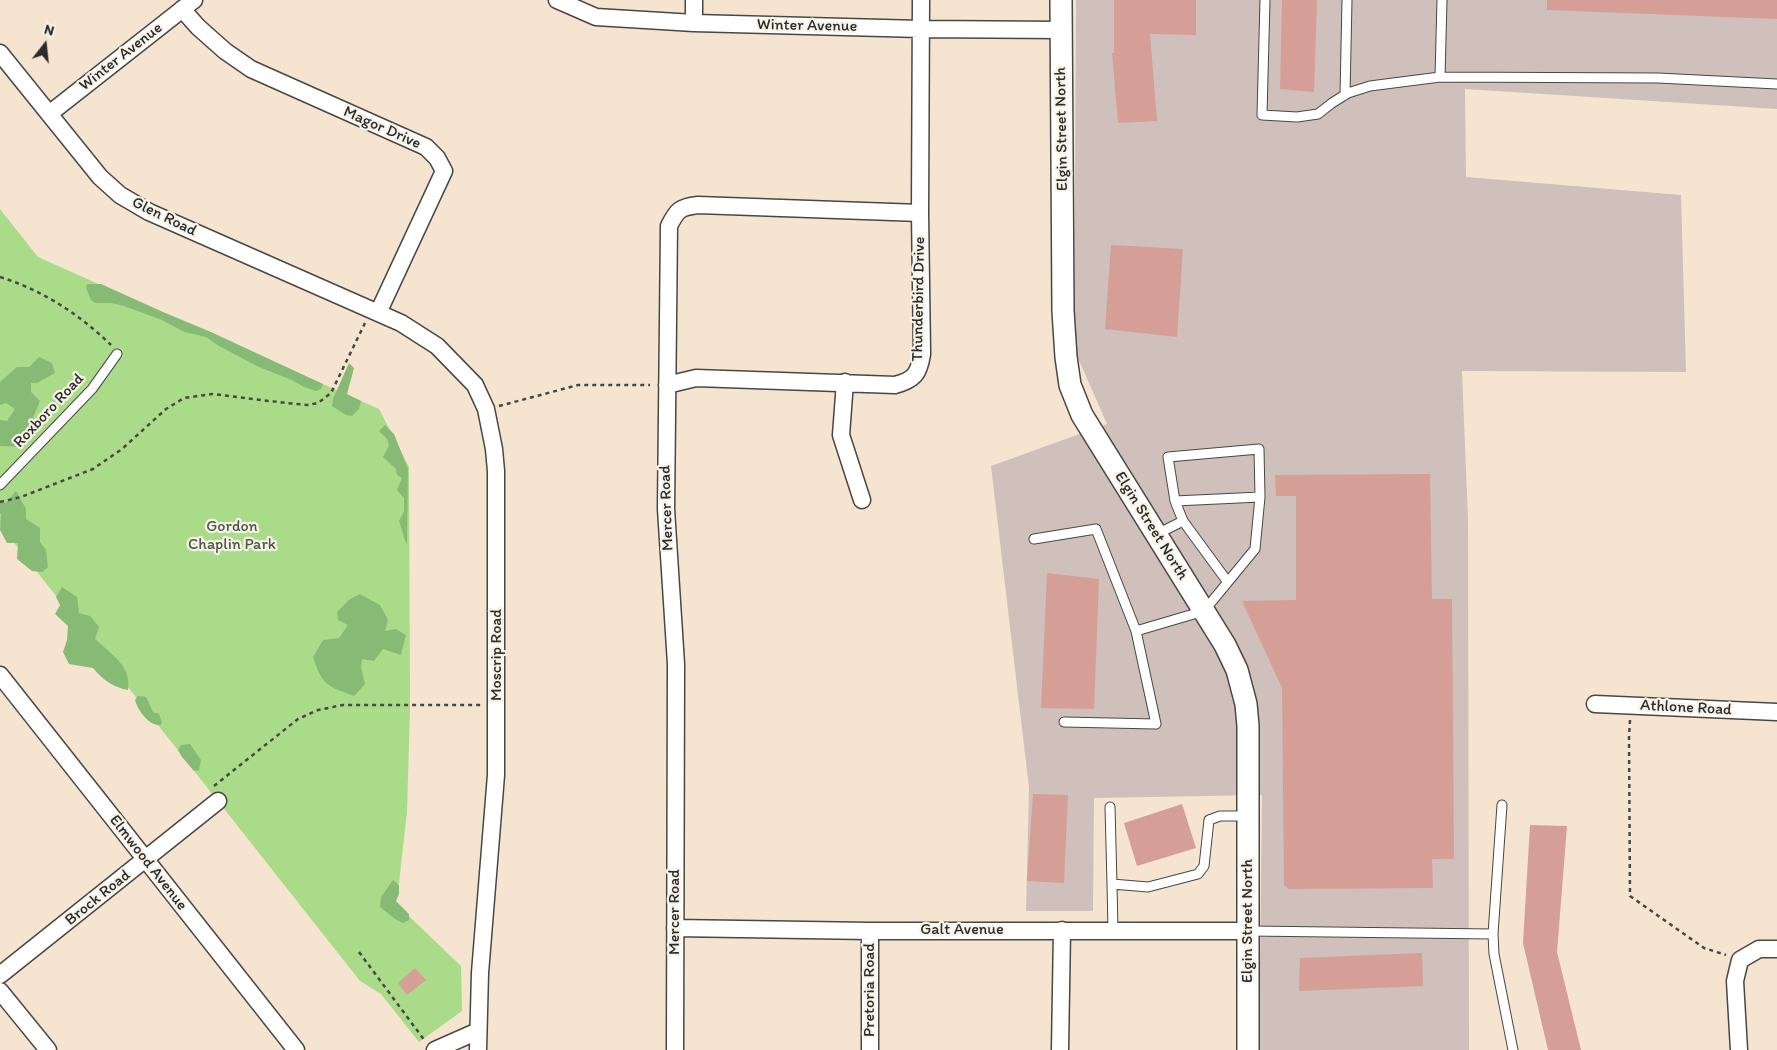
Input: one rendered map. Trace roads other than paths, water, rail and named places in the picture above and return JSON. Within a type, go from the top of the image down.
[{"type":"street","name":"Winter Avenue","points":[[557,0],[596,18],[694,23],[921,29],[1061,30]]},
{"type":"street","points":[[694,0],[694,23]]},
{"type":"street","name":"Thunderbird Drive","points":[[658,385],[696,378],[895,385],[908,382],[917,372],[922,354],[920,213],[921,0]]},
{"type":"street","name":"Elgin Street North","points":[[1061,0],[1063,311],[1070,385],[1082,415],[1225,645],[1237,670],[1246,704],[1249,931],[1248,1050]]},
{"type":"street","name":"Winter Avenue","points":[[49,114],[188,4]]},
{"type":"street","name":"Magor Drive","points":[[188,4],[198,27],[225,51],[251,69],[426,147],[437,158],[444,171],[378,313]]},
{"type":"street","name":"Glen Road","points":[[0,53],[100,177],[120,195],[150,212],[378,313]]},
{"type":"street","name":"Mercer Road","points":[[675,1050],[676,664],[658,385],[669,226],[682,207],[698,205],[920,213]]},
{"type":"street","name":"Moscrip Road","points":[[378,313],[396,320],[437,346],[475,385],[486,409],[494,449],[496,470],[496,797],[480,973],[478,1050]]},
{"type":"street","points":[[845,382],[841,435],[862,500]]},
{"type":"street","name":"Elmwood Avenue","points":[[0,675],[296,1050]]},
{"type":"street","name":"Athlone Road","points":[[1595,704],[1777,712]]},
{"type":"street","name":"Brock Road","points":[[0,975],[145,860],[215,794]]},
{"type":"street","name":"Galt Avenue","points":[[675,928],[870,931],[1249,931]]},
{"type":"street","points":[[1060,1050],[1062,930]]},
{"type":"street","name":"Pretoria Road","points":[[870,931],[870,1050]]},
{"type":"street","points":[[1739,1050],[1735,981],[1740,960],[1759,949],[1777,949]]},
{"type":"street","points":[[0,991],[48,1050]]},
{"type":"street","points":[[431,1048],[478,1031]]},
{"type":"lane","points":[[1265,0],[1262,115],[1297,117],[1318,114],[1345,95],[1370,86],[1440,77],[1658,78],[1777,84]]},
{"type":"lane","points":[[1345,95],[1347,0]]},
{"type":"lane","points":[[1440,77],[1442,0]]},
{"type":"lane","name":"Roxboro Road","points":[[0,485],[92,389],[117,354]]},
{"type":"lane","points":[[1136,631],[1204,610],[1255,549],[1260,497],[1259,449],[1168,457],[1175,501],[1183,521],[1227,581]]},
{"type":"lane","points":[[1175,501],[1260,497]]},
{"type":"lane","points":[[1156,534],[1183,521]]},
{"type":"lane","points":[[1034,539],[1096,529],[1136,631],[1156,724],[1064,722]]},
{"type":"lane","points":[[1502,805],[1493,934],[1494,954],[1513,1050]]},
{"type":"lane","points":[[1110,808],[1114,930]]},
{"type":"lane","points":[[1112,884],[1148,887],[1198,874],[1204,866],[1209,820],[1220,816],[1248,816]]},
{"type":"lane","points":[[1249,931],[1493,934]]},
{"type":"park label","name":"Gordon Chaplin Park","points":[[232,536]]}]
